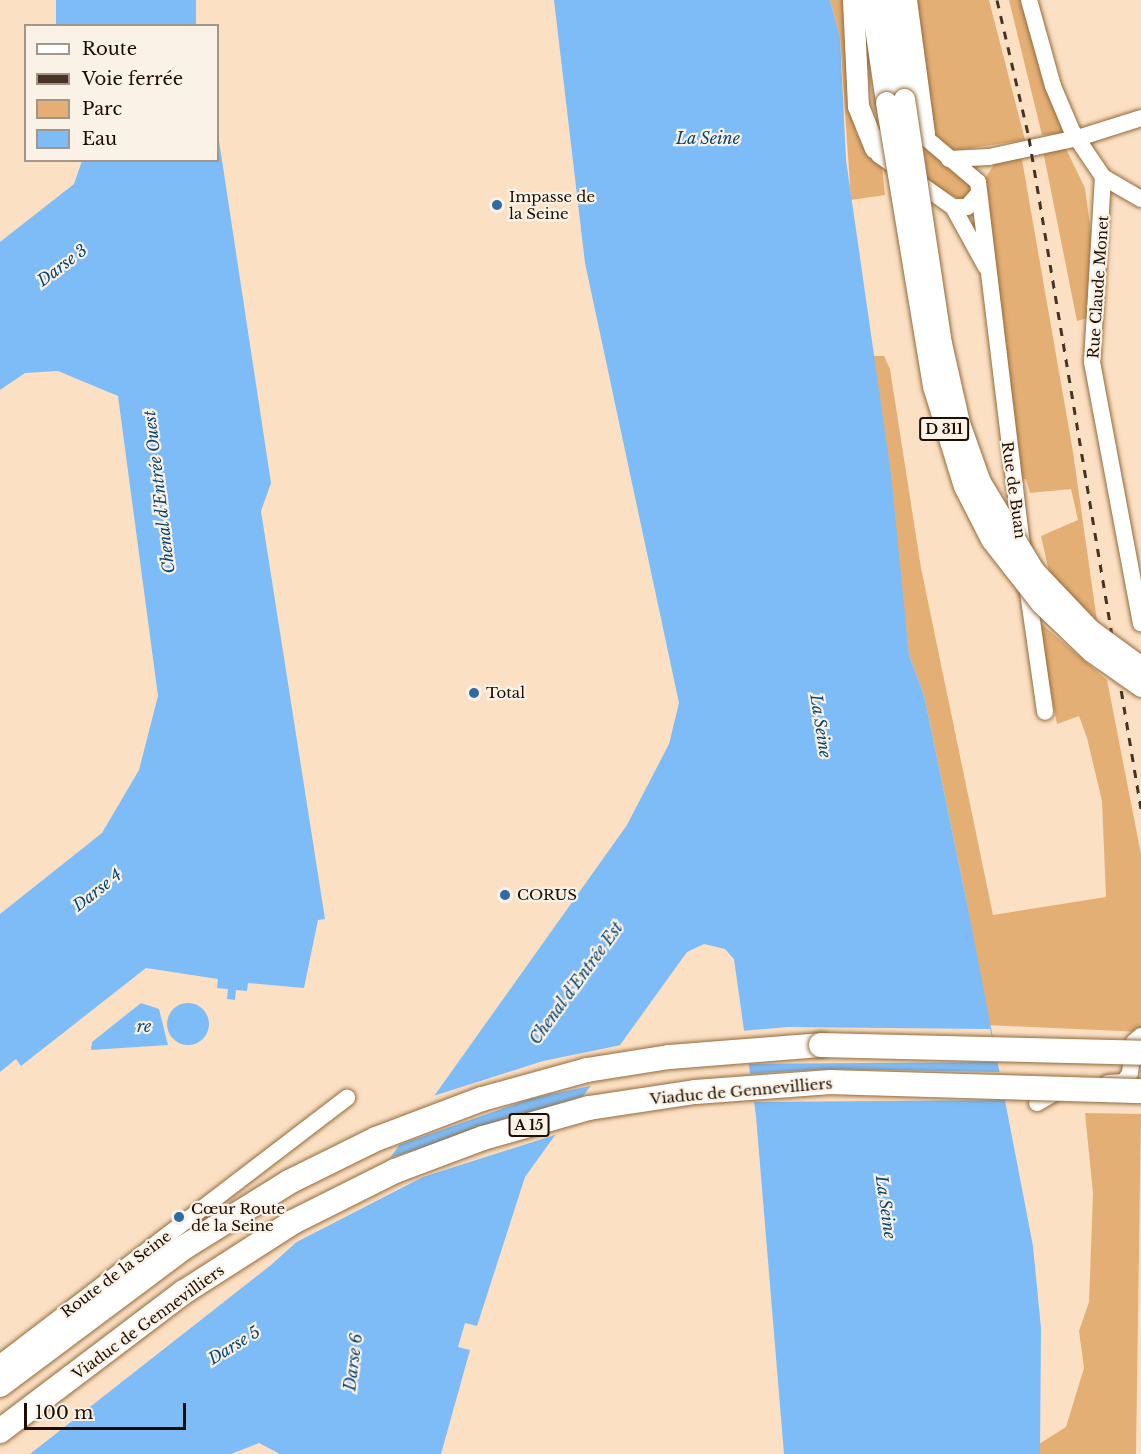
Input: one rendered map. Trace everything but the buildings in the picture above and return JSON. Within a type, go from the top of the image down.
[{"type":"highway","name":"A 15","points":[[0,1385],[183,1248],[289,1182],[376,1139],[482,1099],[587,1070],[756,1048],[907,1044],[1141,1053]]},
{"type":"highway","name":"Viaduc de Gennevilliers","points":[[0,1431],[184,1292],[293,1222],[395,1171],[483,1138],[589,1108],[695,1092],[820,1082],[1141,1091]]},
{"type":"main road","points":[[853,0],[858,106],[875,148]]},
{"type":"main road","name":"D 311","points":[[871,0],[895,101],[945,363],[980,482],[1040,578],[1090,630],[1141,667]]},
{"type":"main road","name":"D 311","points":[[888,0],[895,101],[933,386],[964,486],[991,538],[1041,603],[1091,651],[1141,686]]},
{"type":"main road","points":[[906,0],[924,134]]},
{"type":"street","points":[[1029,0],[1053,86],[1078,138],[1103,177],[1141,199]]},
{"type":"street","points":[[949,159],[990,158],[1078,138],[1141,118]]},
{"type":"street","points":[[978,187],[924,134],[899,126],[885,132],[875,148],[891,167],[953,207],[967,207],[978,187],[990,158]]},
{"type":"street","name":"Rue Claude Monet","points":[[1103,177],[1092,362],[1141,623]]},
{"type":"street","name":"Rue de Buan","points":[[978,187],[986,267],[1045,712]]},
{"type":"street","name":"Rue de Buan","points":[[953,207],[986,267]]},
{"type":"street","points":[[1037,1103],[1060,1089],[1124,1082],[1141,1036]]},
{"type":"street","name":"Route de la Seine","points":[[0,1363],[347,1098]]},
{"type":"green space","points":[[830,0],[845,0],[856,133],[882,167],[885,195],[851,200],[840,38]]},
{"type":"green space","points":[[913,0],[989,0],[1025,140],[952,151],[940,143],[933,132]]},
{"type":"green space","points":[[1009,0],[1022,0],[1044,86],[1062,111],[1062,134],[1042,135]]},
{"type":"green space","points":[[922,141],[973,188],[964,202],[928,182]]},
{"type":"green space","points":[[1066,149],[1085,188],[1091,233],[1087,318],[1077,321],[1043,151]]},
{"type":"green space","points":[[1021,154],[1073,452],[1097,621],[1049,572],[1041,536],[1078,520],[1071,489],[1030,493],[1026,479],[1019,479],[985,179],[995,163]]},
{"type":"green space","points":[[873,356],[884,356],[890,369],[921,568],[993,915],[1106,897],[1102,801],[1087,738],[1079,716],[1057,724],[1038,621],[1107,680],[1141,854],[1141,1032],[986,1025],[967,903],[924,695],[909,655]]},
{"type":"green space","points":[[1085,1113],[1141,1114],[1136,1454],[1040,1454],[1039,1444],[1066,1427],[1084,1368],[1079,1331],[1089,1302],[1093,1193]]},
{"type":"water","points":[[56,0],[196,0],[196,24],[56,24]]},
{"type":"water","name":"La Seine","points":[[554,0],[830,0],[840,38],[846,160],[891,474],[909,655],[924,695],[967,903],[1033,1246],[1041,1328],[1040,1454],[784,1454],[756,1116],[734,959],[725,949],[704,944],[687,952],[525,1177],[477,1326],[465,1323],[458,1347],[470,1350],[441,1454],[280,1454],[259,1443],[231,1454],[30,1454],[271,1265],[390,1158],[627,825],[669,744],[679,703],[585,263]]},
{"type":"water","points":[[219,141],[271,483],[261,511],[325,919],[318,920],[304,988],[248,983],[247,991],[236,990],[235,1000],[227,999],[228,989],[217,988],[218,979],[146,968],[21,1066],[16,1059],[0,1072],[0,914],[102,833],[139,770],[158,696],[118,396],[58,371],[25,373],[0,390],[0,242],[74,184],[82,162],[219,162]]},
{"type":"water","name":"re","points":[[141,1003],[159,1009],[168,1045],[91,1050],[92,1042]]},
{"type":"water","points":[[188,1003],[203,1009],[209,1024],[203,1039],[188,1045],[173,1039],[167,1024],[173,1009]]},
{"type":"pier","points":[[788,1027],[990,1029],[998,1062],[746,1064],[741,1031]]},
{"type":"pier","points":[[626,1044],[595,1085],[533,1098],[393,1147],[430,1097],[543,1061]]},
{"type":"pier","points":[[828,1069],[1001,1072],[1008,1100],[751,1102],[747,1074]]},
{"type":"pier","points":[[589,1094],[561,1133],[423,1177],[285,1248],[390,1158]]},
{"type":"railway","points":[[997,0],[1029,138],[1141,809]]},
{"type":"place","name":"Impasse de la Seine","points":[[497,205]]},
{"type":"place","name":"Total","points":[[474,693]]},
{"type":"place","name":"CORUS","points":[[505,895]]},
{"type":"place","name":"Cœur Route de la Seine","points":[[179,1217]]},
{"type":"water label","name":"Darse 3","points":[[62,265]]},
{"type":"water label","name":"Chenal d'Entrée Ouest","points":[[159,492]]},
{"type":"water label","name":"Darse 4","points":[[97,890]]},
{"type":"water label","name":"Chenal d'Entrée Est","points":[[576,983]]},
{"type":"water label","name":"Darse 5","points":[[234,1345]]},
{"type":"water label","name":"Darse 6","points":[[353,1362]]}]
